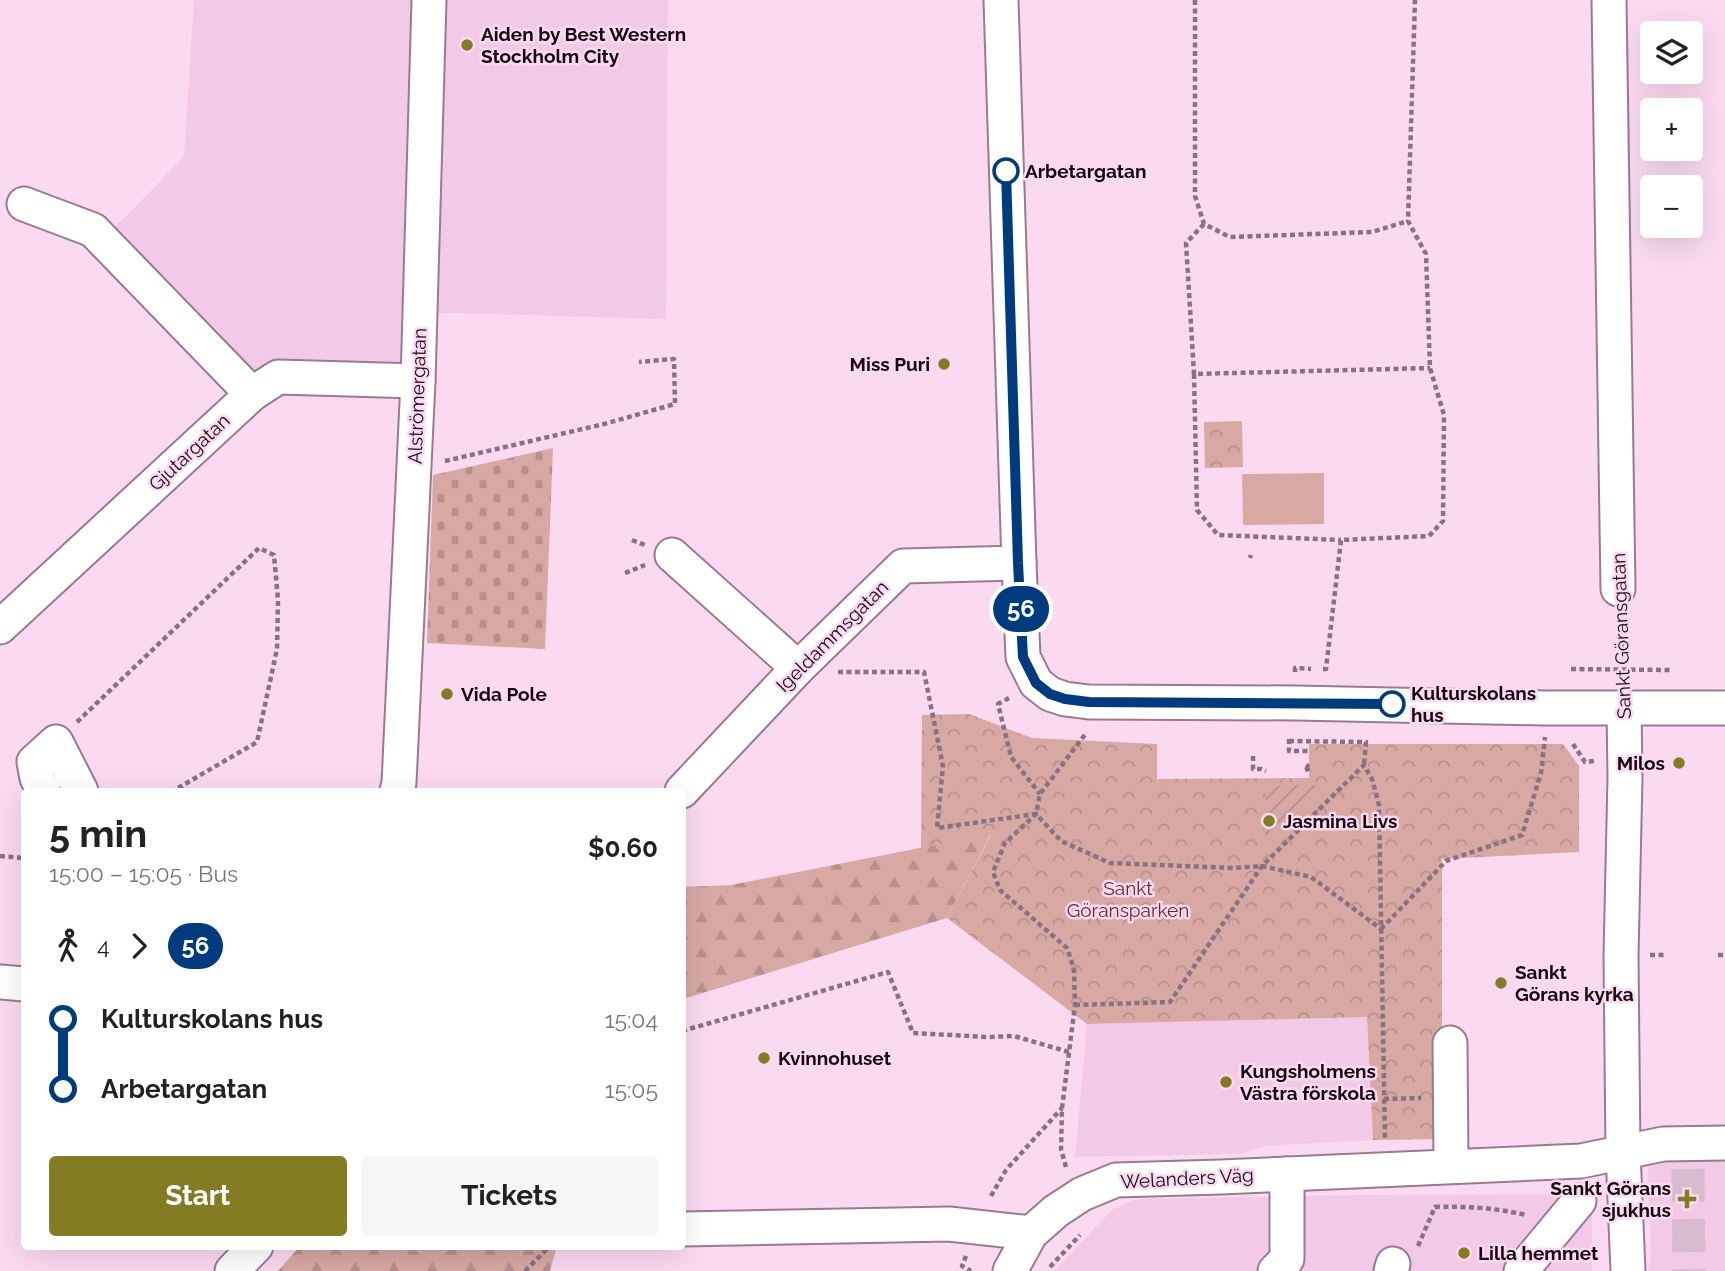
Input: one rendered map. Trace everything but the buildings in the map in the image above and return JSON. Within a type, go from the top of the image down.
[{"type":"street","name":"Alströmergatan","points":[[398,788],[418,382],[429,0]]},
{"type":"street","points":[[1001,0],[1018,563],[1023,657],[1036,683],[1050,694],[1089,702],[1725,708]]},
{"type":"street","name":"Sankt Göransgatan","points":[[1609,0],[1618,589]]},
{"type":"street","points":[[24,204],[93,230],[251,394]]},
{"type":"street","name":"Gjutargatan","points":[[0,627],[251,394],[278,377],[418,382]]},
{"type":"street","points":[[672,555],[798,668]]},
{"type":"street","name":"Igeldammsgatan","points":[[684,788],[798,668],[903,566],[1018,563]]},
{"type":"street","name":"Sankt Göransgatan","points":[[1624,708],[1621,956],[1623,1152],[1628,1271]]},
{"type":"street","points":[[42,788],[34,762],[56,742],[79,788]]},
{"type":"street","points":[[0,982],[21,984]]},
{"type":"street","points":[[1450,1043],[1451,1166]]},
{"type":"street","name":"Welanders Väg","points":[[1031,1233],[1056,1211],[1082,1194],[1116,1180],[1581,1161],[1663,1144],[1688,1156],[1725,1143]]},
{"type":"street","points":[[1275,1271],[1287,1259],[1287,1174]]},
{"type":"street","points":[[1521,1271],[1570,1212]]},
{"type":"street","points":[[686,1229],[949,1224],[1031,1233],[1010,1271]]},
{"type":"street","points":[[232,1271],[252,1250]]},
{"type":"path","points":[[1195,0],[1195,195],[1204,224],[1230,237],[1372,232],[1408,221]]},
{"type":"path","points":[[1204,224],[1186,243],[1194,374],[1196,510],[1218,535],[1341,540],[1429,536],[1443,521],[1444,415],[1430,368],[1426,254],[1408,221],[1415,0]]},
{"type":"path","points":[[414,468],[604,424],[675,404],[674,359],[639,362]]},
{"type":"path","points":[[1194,374],[1430,368]]},
{"type":"path","points":[[1326,669],[1341,540]]},
{"type":"path","points":[[56,742],[259,548],[274,555],[278,600],[277,649],[257,742],[178,788]]},
{"type":"path","name":"Sankt Göransgatan","points":[[1618,589],[1624,708]]},
{"type":"path","points":[[1572,669],[1672,670]]},
{"type":"path","points":[[832,672],[924,673],[943,766],[937,828],[1036,814]]},
{"type":"path","points":[[1069,1175],[1061,1149],[1062,1108],[1075,1005],[1074,969],[1067,948],[1000,890],[993,872],[1005,843],[1036,814],[1040,794],[1089,728],[1089,702]]},
{"type":"path","points":[[998,704],[1011,757],[1040,794]]},
{"type":"path","points":[[1289,741],[1366,742],[1364,765],[1372,779],[1379,805],[1385,1169]]},
{"type":"path","points":[[1381,929],[1446,861],[1522,835],[1541,772],[1545,744]]},
{"type":"path","points":[[1573,744],[1585,762]]},
{"type":"path","points":[[1253,756],[1254,769],[1264,768]]},
{"type":"path","points":[[1075,1005],[1171,1002],[1262,866],[1364,765]]},
{"type":"path","points":[[1036,814],[1061,841],[1110,863],[1234,868],[1262,866],[1311,877],[1381,929]]},
{"type":"path","points":[[0,856],[21,858]]},
{"type":"path","points":[[1717,955],[1725,955]]},
{"type":"path","points":[[686,1030],[888,972],[913,1033],[1014,1036],[1069,1052]]},
{"type":"path","points":[[971,1271],[962,1266],[975,1227],[1006,1170],[1062,1108]]},
{"type":"path","points":[[1392,1267],[1419,1246],[1436,1207],[1471,1206],[1570,1212]]},
{"type":"path","points":[[525,1271],[546,1250]]},
{"type":"shaded area","points":[[194,0],[668,0],[666,319],[423,312],[420,379],[234,372],[105,237],[184,157]]},
{"type":"shaded area","name":"Kungsholmens Västra förskola","points":[[1367,1017],[1373,1140],[1266,1146],[1239,1154],[1075,1157],[1087,1024]]},
{"type":"shaded area","name":"Sankt Görans sjukhus","points":[[1725,1141],[1725,1271],[1648,1271],[1651,1256],[1647,1142]]},
{"type":"shaded area","points":[[1569,1194],[1592,1211],[1592,1271],[1054,1271],[1113,1209],[1137,1199]]},
{"type":"green space","points":[[1242,421],[1243,467],[1205,468],[1204,422]]},
{"type":"green space","points":[[553,448],[545,649],[427,643],[433,475]]},
{"type":"green space","points":[[1324,473],[1324,524],[1243,525],[1242,474]]},
{"type":"green space","name":"Sankt Göransparken","points":[[969,714],[1032,738],[1157,744],[1157,779],[1309,778],[1309,744],[1563,744],[1579,766],[1579,852],[1442,859],[1442,1139],[1373,1140],[1367,1017],[1087,1024],[947,918],[991,835],[921,848],[922,715]]},
{"type":"green space","points":[[1266,785],[1322,785],[1265,838]]},
{"type":"green space","points":[[991,834],[947,918],[686,998],[686,887],[731,885]]},
{"type":"green space","points":[[296,1250],[556,1250],[550,1271],[278,1271]]},
{"type":"tunnel","points":[[1688,1169],[1689,1271]]},
{"type":"bus line","name":"56","points":[[1006,171],[1023,657],[1036,683],[1050,694],[1089,702],[1392,704]]},
{"type":"place","name":"Aiden by Best Western Stockholm City","points":[[467,45]]},
{"type":"place","name":"Arbetargatan","points":[[1006,171]]},
{"type":"place","name":"Miss Puri","points":[[944,364]]},
{"type":"place","name":"Vida Pole","points":[[447,694]]},
{"type":"place","name":"Kulturskolans hus","points":[[1392,704]]},
{"type":"place","name":"Milos","points":[[1679,763]]},
{"type":"place","name":"Jasmina Livs","points":[[1269,821]]},
{"type":"place","name":"Sankt Görans kyrka","points":[[1501,983]]},
{"type":"place","name":"Kvinnohuset","points":[[764,1058]]},
{"type":"place","name":"Kungsholmens Västra förskola","points":[[1226,1082]]},
{"type":"place","name":"Sankt Görans sjukhus","points":[[1687,1199]]},
{"type":"place","name":"Lilla hemmet","points":[[1464,1253]]}]
